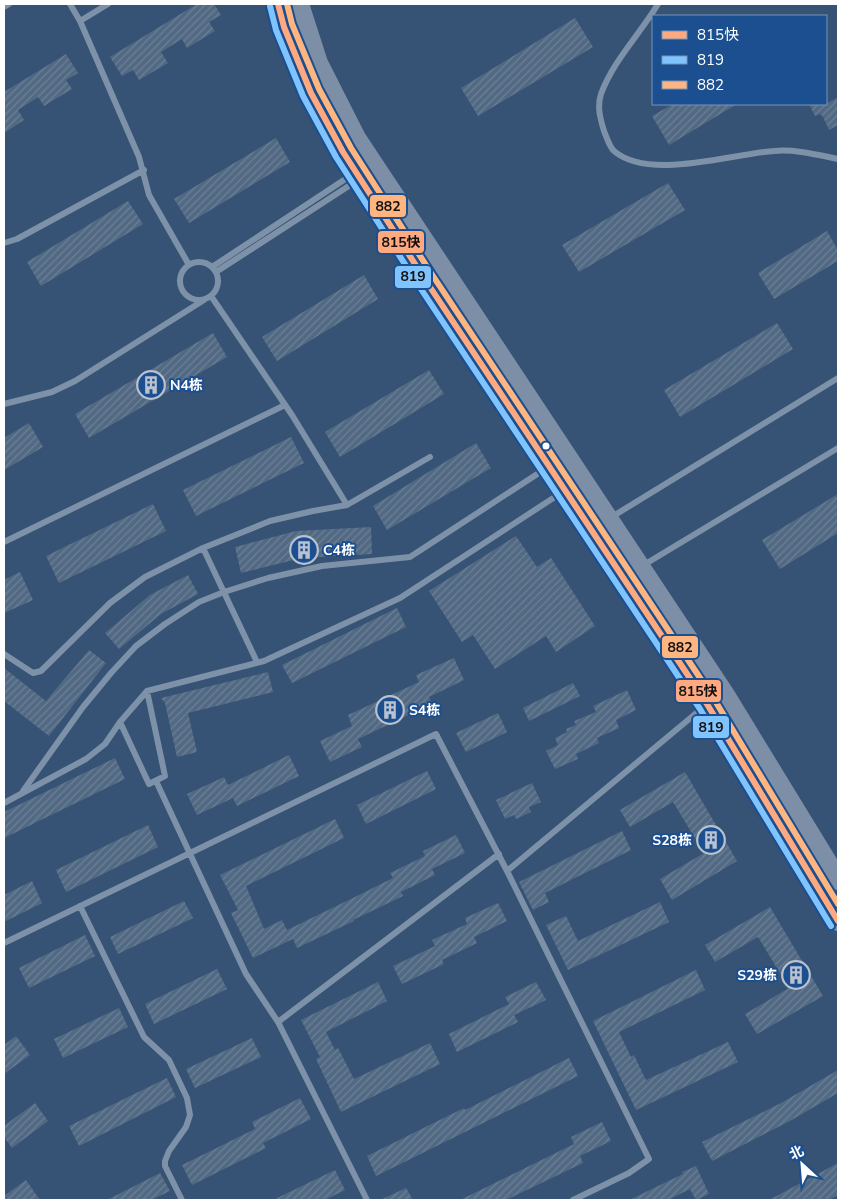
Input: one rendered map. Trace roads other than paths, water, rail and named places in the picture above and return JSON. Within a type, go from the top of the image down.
[{"type":"main road","points":[[278,4],[284,27],[311,93],[343,152],[707,704],[838,921]]},
{"type":"main road","points":[[299,4],[318,63],[356,138],[725,695],[838,880]]},
{"type":"lane","points":[[4,7],[9,4]]},
{"type":"lane","points":[[70,4],[80,21],[144,170],[149,194],[188,265]]},
{"type":"lane","points":[[658,4],[610,74],[600,96],[598,109],[613,150],[624,158],[643,164],[667,166],[776,150],[838,159]]},
{"type":"lane","points":[[80,21],[104,5]]},
{"type":"lane","points":[[4,243],[17,239],[144,170]]},
{"type":"lane","points":[[214,269],[358,176]]},
{"type":"lane","points":[[4,404],[52,392],[76,381],[211,296],[217,290],[218,283],[214,269],[205,263],[198,262],[188,265],[180,276],[181,288],[190,298],[204,300]]},
{"type":"lane","points":[[211,296],[285,405],[347,506]]},
{"type":"lane","points":[[609,519],[838,378]]},
{"type":"lane","points":[[4,542],[285,405]]},
{"type":"lane","points":[[641,567],[838,448]]},
{"type":"lane","points":[[4,654],[33,673],[41,671],[110,603],[145,577],[203,548],[270,521],[312,511],[347,506],[430,457]]},
{"type":"lane","points":[[22,794],[83,707],[136,646],[199,602],[268,578],[322,566],[410,557],[549,466]]},
{"type":"lane","points":[[4,803],[86,759],[105,744],[120,722],[147,691],[257,662],[400,598],[565,490]]},
{"type":"lane","points":[[203,548],[257,662]]},
{"type":"lane","points":[[120,722],[150,784],[165,776],[147,691]]},
{"type":"lane","points":[[508,871],[707,704]]},
{"type":"lane","points":[[4,943],[436,734],[508,871],[649,1160],[629,1173],[573,1200]]},
{"type":"lane","points":[[156,781],[221,924],[246,974],[278,1022],[366,1200]]},
{"type":"lane","points":[[278,1022],[499,854]]},
{"type":"lane","points":[[80,906],[144,1037],[169,1060],[187,1098],[190,1115],[186,1127],[165,1160],[165,1166],[182,1200]]},
{"type":"place","name":"N4栋","points":[[151,385]]},
{"type":"place","name":"C4栋","points":[[304,550]]},
{"type":"place","name":"S4栋","points":[[390,710]]},
{"type":"place","name":"S28栋","points":[[711,840]]},
{"type":"place","name":"S29栋","points":[[796,975]]}]
